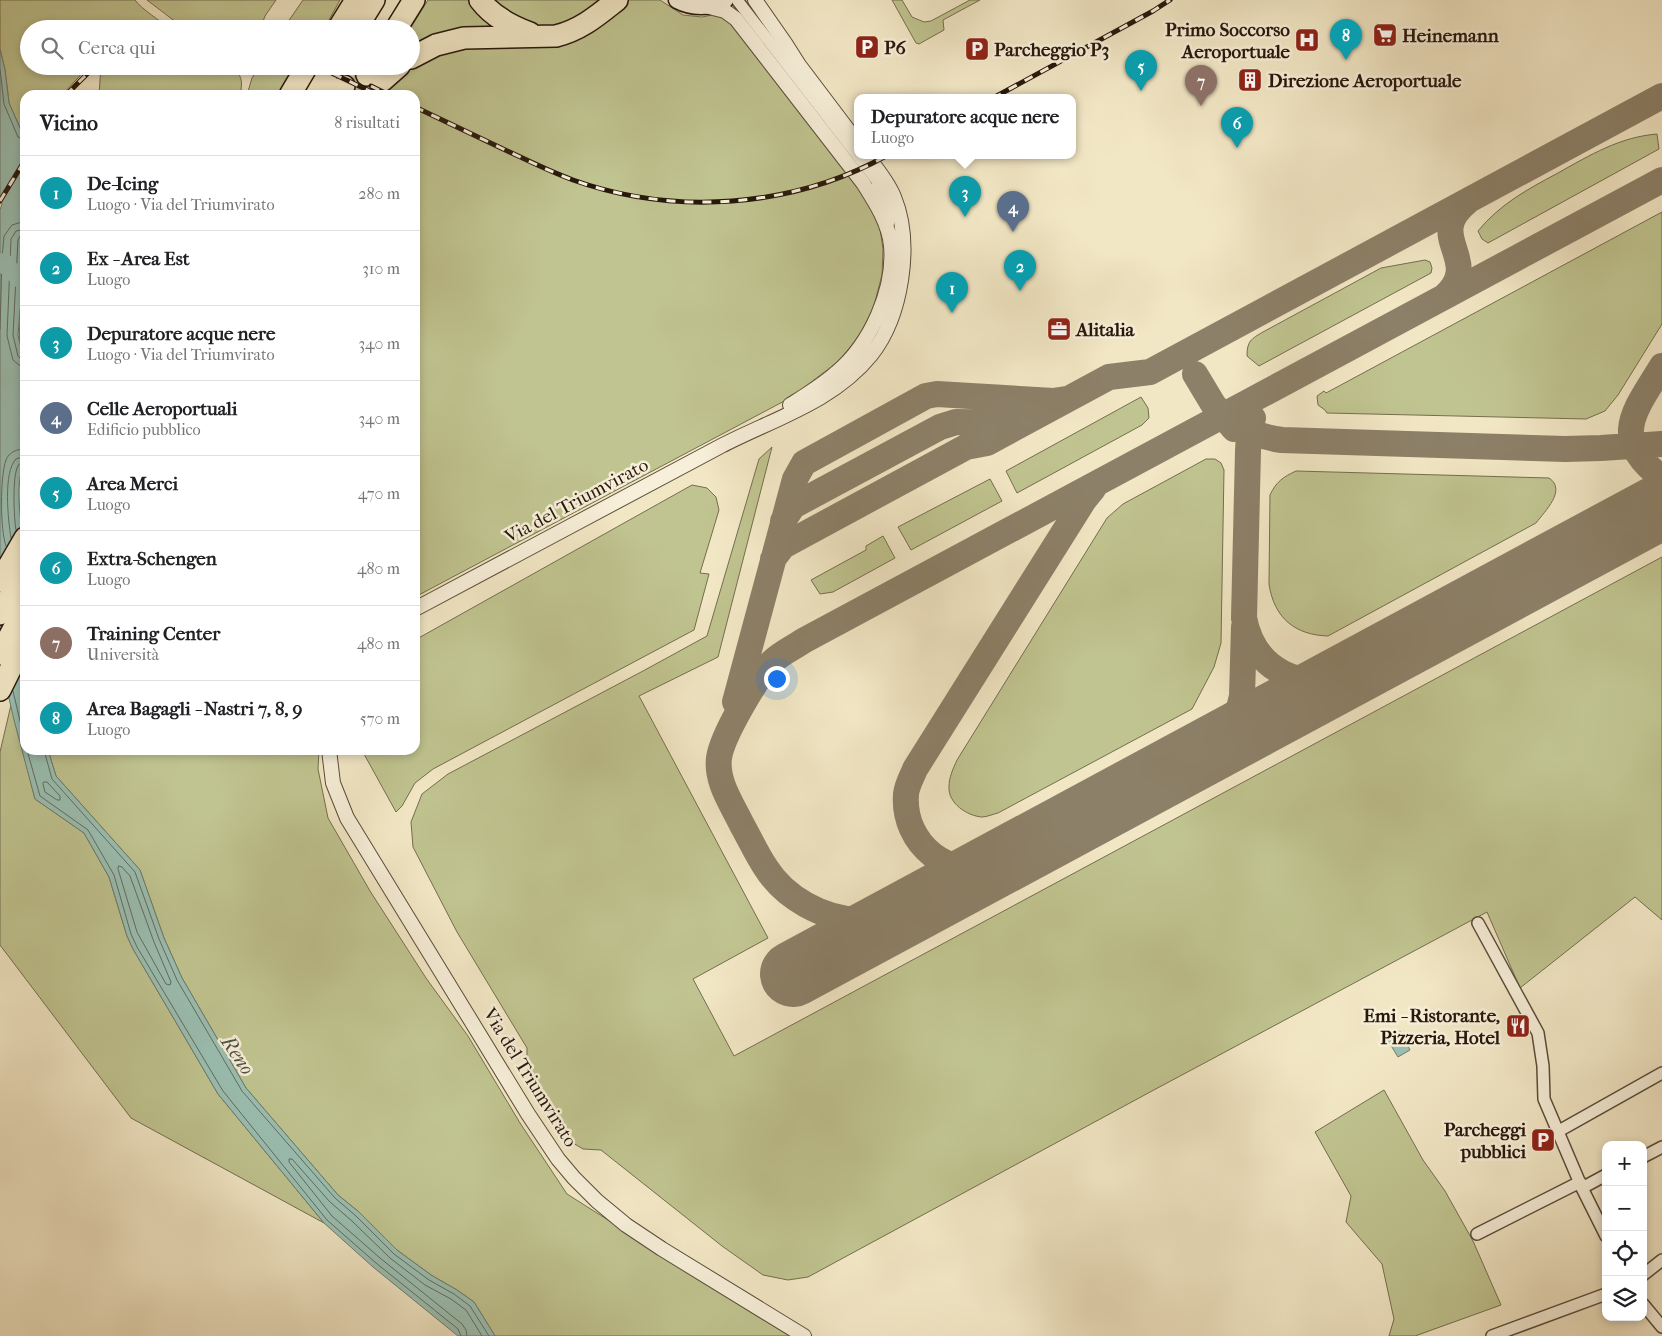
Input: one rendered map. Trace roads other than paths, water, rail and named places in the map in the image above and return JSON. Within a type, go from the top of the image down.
[{"type":"highway","points":[[335,20],[345,0]]},
{"type":"highway","points":[[344,20],[356,0]]},
{"type":"highway","points":[[362,20],[374,0]]},
{"type":"highway","points":[[385,20],[397,0]]},
{"type":"highway","points":[[402,20],[414,0]]},
{"type":"highway","points":[[480,0],[498,18],[514,28],[540,36]]},
{"type":"highway","points":[[593,18],[610,0]]},
{"type":"highway","points":[[420,53],[436,45],[464,38],[556,36],[576,29],[618,0]]},
{"type":"highway","points":[[308,90],[364,75]]},
{"type":"highway","points":[[313,90],[345,80]]},
{"type":"highway","points":[[0,581],[20,547]]},
{"type":"highway","points":[[0,614],[20,578]]},
{"type":"highway","points":[[0,654],[20,616]]},
{"type":"highway","points":[[0,690],[20,650]]},
{"type":"main road","name":"Via del Triumvirato","points":[[677,0],[704,6],[712,6],[728,0]]},
{"type":"street","name":"Via del Triumvirato","points":[[728,0],[854,147]]},
{"type":"street","points":[[755,0],[799,65],[854,137]]},
{"type":"street","name":"Via del Triumvirato","points":[[704,6],[725,11],[736,19],[863,183],[880,210],[891,246]]},
{"type":"street","name":"Via del Triumvirato","points":[[420,606],[756,428],[830,393],[845,382],[871,354],[890,322],[898,294],[903,260],[904,246],[894,197],[887,182],[867,162]]},
{"type":"street","name":"Via del Triumvirato","points":[[756,428],[833,376],[860,347],[870,332],[884,301],[891,261],[891,246],[886,207],[867,162]]},
{"type":"street","name":"Via del Triumvirato","points":[[330,755],[333,783],[347,818],[558,1160],[597,1201],[626,1225],[669,1254],[804,1336]]},
{"type":"street","points":[[1478,923],[1538,1033],[1543,1066],[1544,1099],[1557,1132],[1604,1231]]},
{"type":"street","points":[[1557,1132],[1662,1073]]},
{"type":"street","points":[[1647,1155],[1662,1147]]},
{"type":"street","points":[[1477,1234],[1602,1177]]},
{"type":"street","points":[[1647,1272],[1662,1260]]},
{"type":"street","points":[[1492,1336],[1506,1333],[1602,1296]]},
{"type":"street","points":[[1647,1309],[1662,1327]]},
{"type":"water","points":[[0,49],[9,103],[20,128],[20,312],[18,335],[20,343],[20,743],[0,659],[0,210],[2,204],[0,195]]},
{"type":"water","points":[[23,755],[50,755],[56,776],[140,870],[164,938],[182,978],[246,1088],[338,1195],[359,1212],[397,1250],[431,1275],[474,1302],[495,1336],[458,1336],[373,1267],[324,1223],[218,1094],[133,949],[127,936],[109,877],[84,833],[35,799]]},
{"type":"water","points":[[1400,1031],[1410,1050],[1398,1057],[1387,1039]]},
{"type":"waterway","name":"Reno","points":[[4,262],[20,278]]},
{"type":"tunnel","points":[[358,90],[367,75]]},
{"type":"railway","points":[[1000,94],[1170,0]]},
{"type":"railway","points":[[71,90],[86,75]]},
{"type":"railway","points":[[336,75],[367,90]]},
{"type":"railway","points":[[371,86],[379,90]]},
{"type":"railway","points":[[420,109],[573,180],[651,199],[692,202],[732,201],[772,196],[812,187],[850,173],[880,159]]},
{"type":"railway","points":[[0,201],[20,168]]},
{"type":"place","name":"Heinemann","points":[[1385,35]]},
{"type":"place","name":"Primo Soccorso Aeroportuale","points":[[1307,40]]},
{"type":"place","name":"P6","points":[[867,47]]},
{"type":"place","name":"Parcheggio P3","points":[[977,49]]},
{"type":"place","name":"Area Bagagli - Nastri 7, 8, 9","points":[[1346,60]]},
{"type":"place","name":"Direzione Aeroportuale","points":[[1250,80]]},
{"type":"place","name":"Area Merci","points":[[1141,91]]},
{"type":"place","name":"Training Center","points":[[1201,106]]},
{"type":"place","name":"Extra-Schengen","points":[[1237,148]]},
{"type":"place","name":"Depuratore acque nere","points":[[965,217]]},
{"type":"place","name":"Celle Aeroportuali","points":[[1013,232]]},
{"type":"place","name":"Ex - Area Est","points":[[1020,291]]},
{"type":"place","name":"De-Icing","points":[[952,313]]},
{"type":"place","name":"Alitalia","points":[[1059,329]]},
{"type":"place","name":"Emi - Ristorante, Pizzeria, Hotel","points":[[1518,1026]]},
{"type":"place","name":"Parcheggi pubblici","points":[[1543,1140]]}]
